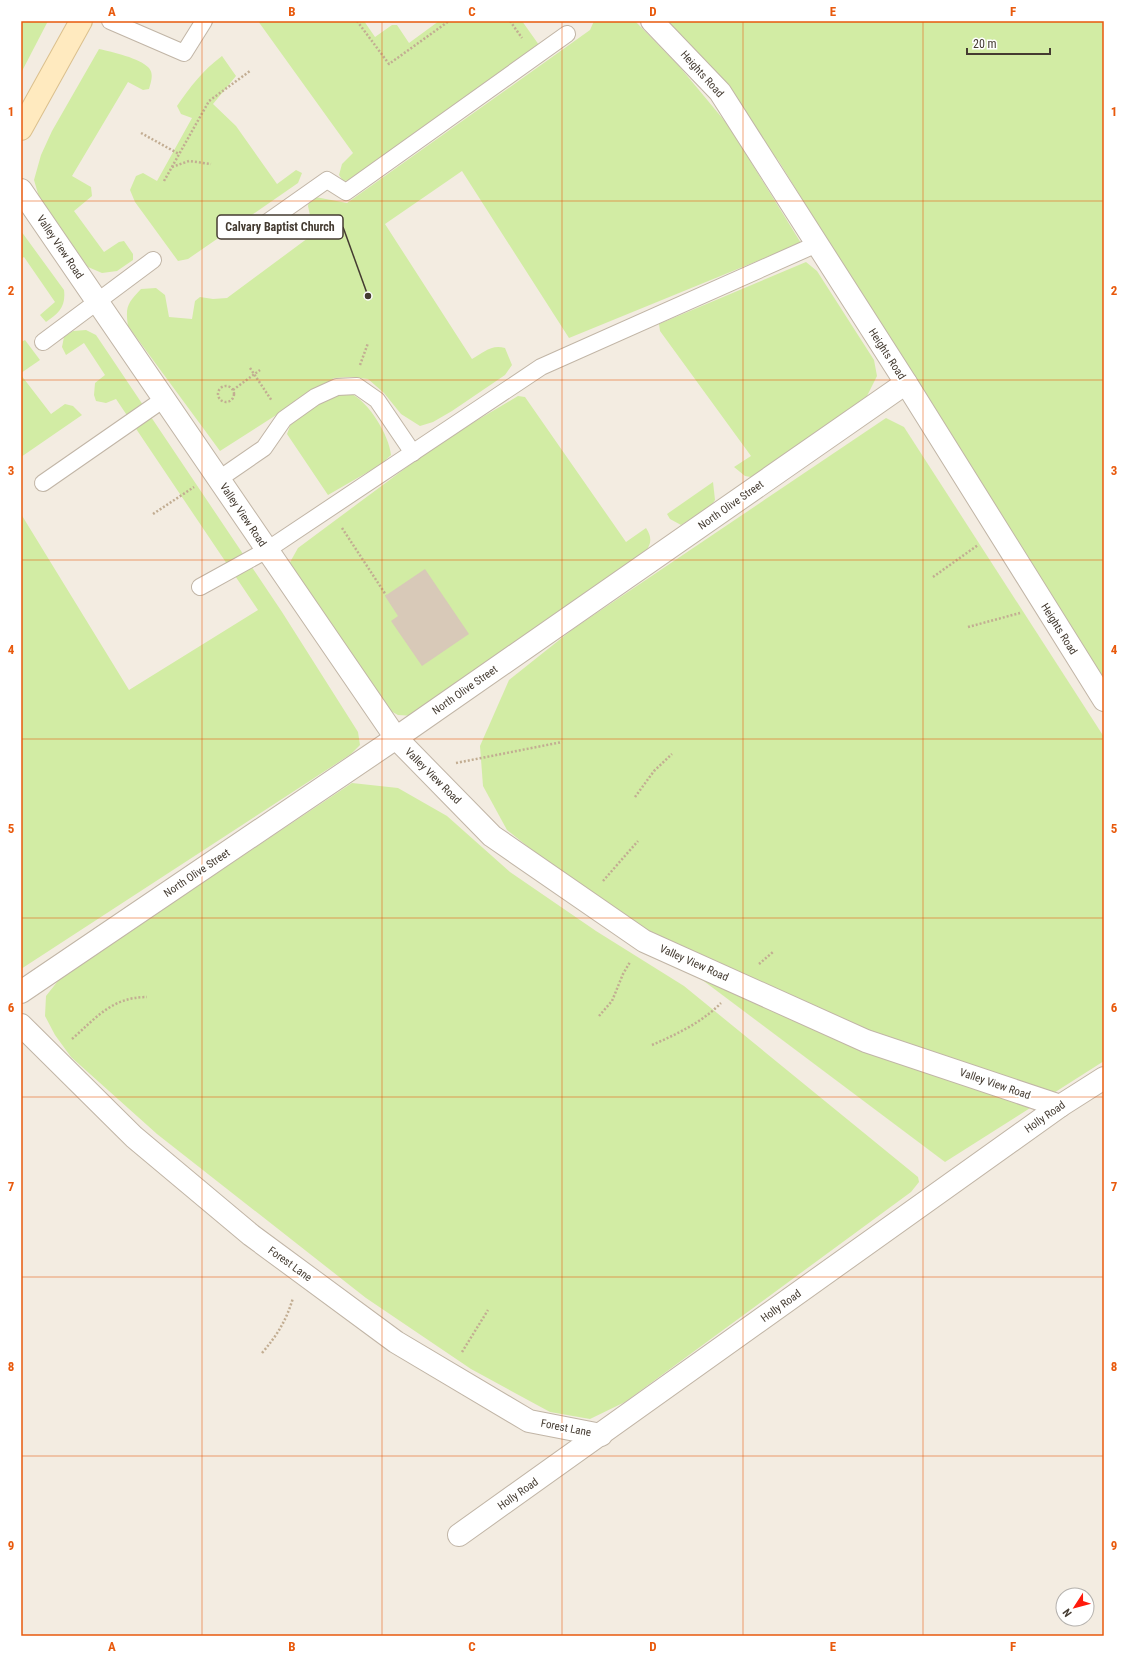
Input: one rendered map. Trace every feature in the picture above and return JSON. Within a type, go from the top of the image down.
[{"type":"main road","points":[[21,129],[81,21]]},
{"type":"street","name":"Heights Road","points":[[652,21],[720,92],[906,383],[1104,700]]},
{"type":"street","name":"Valley View Road","points":[[21,190],[396,738],[492,836],[644,941],[866,1041],[1060,1106]]},
{"type":"street","name":"North Olive Street","points":[[21,992],[396,738],[906,383]]},
{"type":"street","name":"Forest Lane","points":[[21,1025],[134,1137],[251,1235],[396,1342],[529,1421],[601,1435]]},
{"type":"street","name":"Holly Road","points":[[460,1535],[1060,1106],[1104,1078]]},
{"type":"lane","points":[[110,21],[184,53],[204,21]]},
{"type":"lane","points":[[266,224],[327,180],[346,192],[567,34]]},
{"type":"lane","points":[[200,587],[267,550],[541,367],[817,244]]},
{"type":"lane","points":[[43,342],[153,260]]},
{"type":"lane","points":[[217,477],[264,448],[284,419],[315,397],[337,387],[357,386],[377,400],[413,453]]},
{"type":"lane","points":[[43,484],[164,400]]},
{"type":"path","points":[[357,21],[389,64],[449,21]]},
{"type":"path","points":[[164,181],[209,101],[250,71]]},
{"type":"path","points":[[141,133],[179,154]]},
{"type":"path","points":[[172,167],[189,161],[211,164]]},
{"type":"path","points":[[250,368],[272,402]]},
{"type":"path","points":[[233,390],[260,370]]},
{"type":"path","points":[[226,386],[233,390],[234,395],[230,402],[222,402],[218,398],[220,388],[226,386]]},
{"type":"path","points":[[153,514],[217,477]]},
{"type":"path","points":[[343,530],[386,596]]},
{"type":"path","points":[[933,577],[998,530]]},
{"type":"path","points":[[968,627],[1045,606]]},
{"type":"path","points":[[426,768],[562,742]]},
{"type":"path","points":[[635,797],[654,771],[672,754]]},
{"type":"path","points":[[585,901],[638,841]]},
{"type":"path","points":[[599,1016],[612,1001],[623,974],[644,941]]},
{"type":"path","points":[[652,1045],[688,1029],[710,1014],[739,984]]},
{"type":"path","points":[[52,1057],[110,1006],[121,1000],[135,997],[147,997]]},
{"type":"path","points":[[262,1353],[278,1334],[287,1316],[294,1292],[305,1275]]},
{"type":"path","points":[[449,1373],[488,1310]]},
{"type":"green space","points":[[23,21],[48,21],[21,73],[21,24]]},
{"type":"green space","points":[[258,21],[364,21],[375,37],[392,25],[397,25],[409,43],[439,21],[522,21],[539,45],[353,180],[343,181],[339,175],[342,164],[353,153]]},
{"type":"green space","points":[[594,21],[635,21],[679,66],[728,125],[801,243],[569,338],[462,171],[385,224],[472,359],[491,348],[505,348],[512,365],[505,375],[452,411],[433,422],[420,426],[401,414],[384,393],[368,379],[350,377],[334,378],[220,451],[128,326],[128,305],[141,289],[156,288],[165,295],[169,317],[192,319],[195,301],[200,297],[213,299],[227,298],[308,238],[312,225],[308,206],[310,196],[347,203],[590,30]]},
{"type":"green space","points":[[660,21],[1104,21],[1104,687],[778,160]]},
{"type":"green space","points":[[99,49],[139,61],[151,70],[152,75],[149,89],[143,90],[128,82],[72,176],[91,187],[92,196],[74,211],[104,252],[119,242],[124,241],[133,254],[133,260],[117,271],[102,273],[88,267],[39,197],[34,180],[41,155],[52,131]]},
{"type":"green space","points":[[222,56],[236,76],[213,104],[236,126],[277,184],[296,170],[302,173],[298,183],[188,259],[178,261],[135,202],[130,190],[136,176],[143,173],[157,181],[192,118],[181,114],[177,106],[197,79]]},
{"type":"green space","points":[[21,231],[64,290],[64,301],[61,309],[55,316],[46,322],[40,315],[55,302],[24,257],[21,259]]},
{"type":"green space","points":[[806,262],[817,271],[874,360],[877,376],[867,396],[756,478],[745,476],[734,467],[751,456],[660,331],[659,324]]},
{"type":"green space","points":[[86,330],[96,335],[282,612],[358,732],[360,745],[351,754],[21,969],[21,514],[129,690],[258,610],[116,399],[106,403],[96,401],[94,395],[95,383],[105,375],[84,343],[66,355],[62,347],[64,337],[73,331]]},
{"type":"green space","points":[[25,340],[40,360],[21,373],[21,342]]},
{"type":"green space","points":[[21,375],[51,414],[65,404],[73,406],[82,415],[21,457]]},
{"type":"green space","points":[[337,391],[350,393],[357,397],[371,411],[382,429],[391,455],[380,465],[328,495],[287,434],[294,415]]},
{"type":"green space","points":[[518,396],[525,397],[626,542],[646,528],[650,536],[649,547],[641,557],[414,716],[398,715],[387,709],[289,564],[298,548],[442,441]]},
{"type":"green space","points":[[886,418],[904,427],[1104,737],[1104,1061],[945,1162],[577,886],[507,830],[483,786],[480,746],[509,680],[573,629]]},
{"type":"green space","points":[[713,482],[715,500],[711,506],[681,525],[670,519],[667,514]]},
{"type":"green space","points":[[352,783],[398,788],[447,816],[510,872],[596,931],[684,986],[918,1177],[919,1182],[911,1192],[625,1402],[590,1419],[550,1412],[471,1369],[366,1298],[157,1134],[71,1057],[55,1035],[45,1016],[46,996],[61,977]]},
{"type":"building","points":[[425,569],[469,634],[422,666],[391,621],[398,616],[385,596]]},
{"type":"place","name":"Calvary Baptist Church","points":[[368,296]]}]
